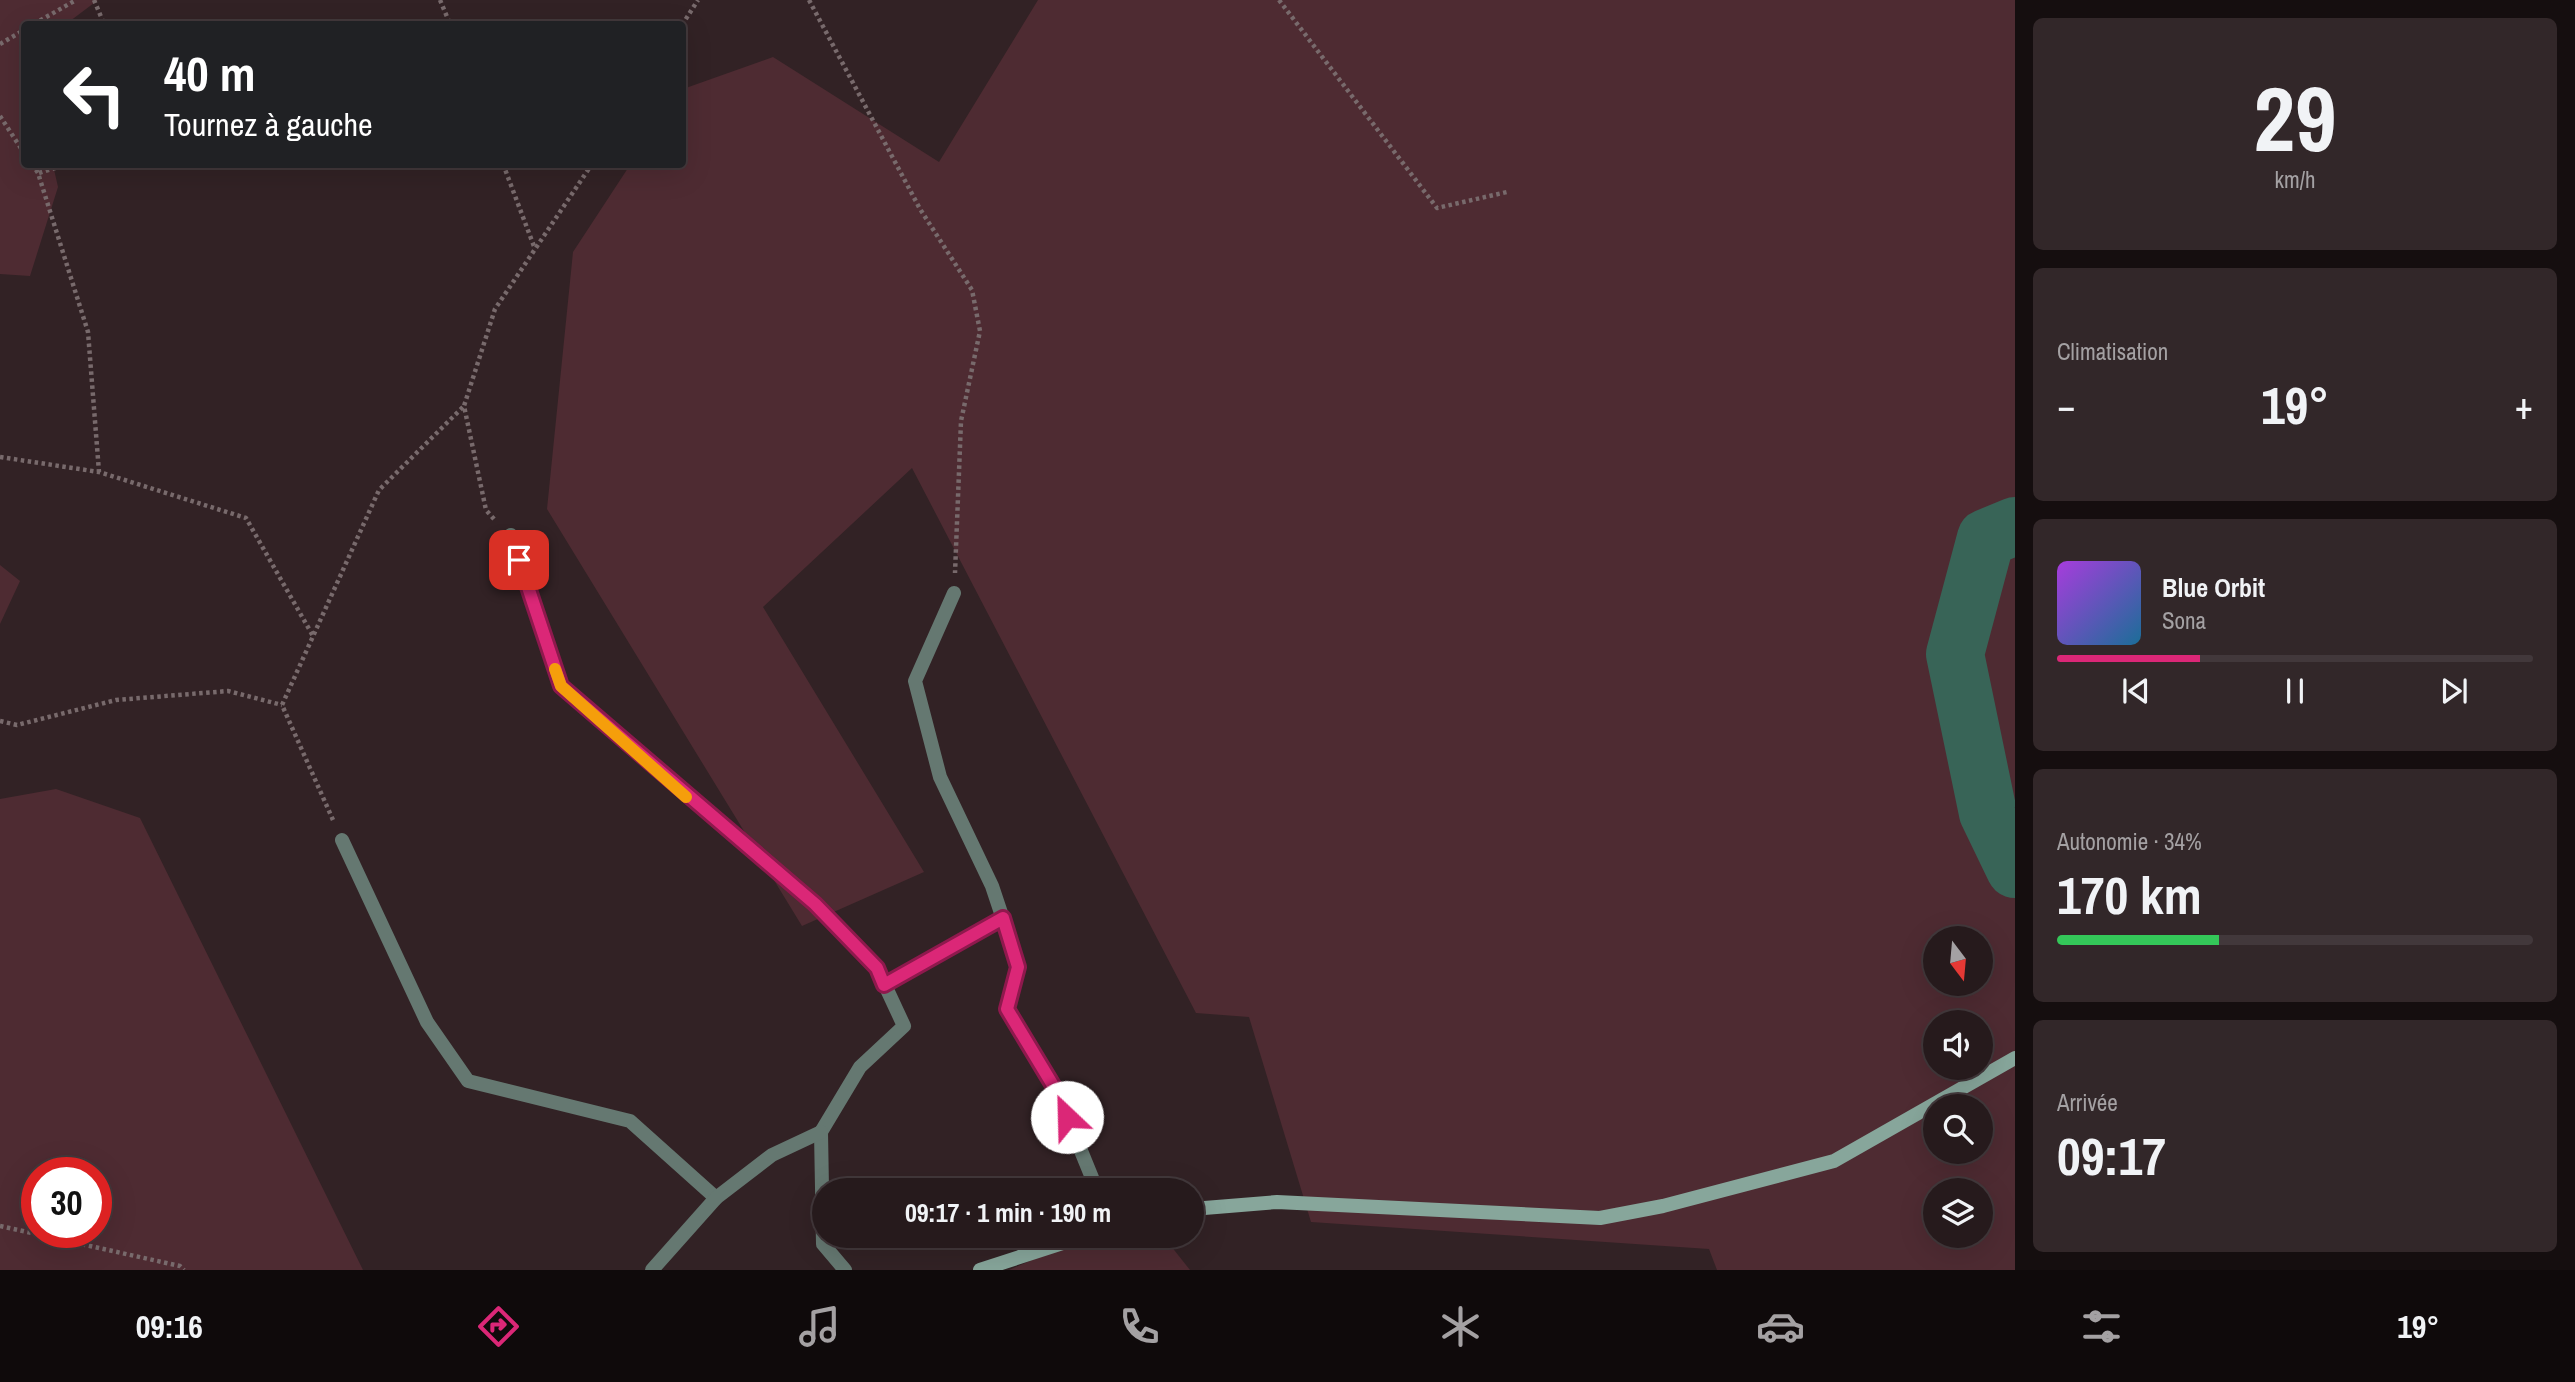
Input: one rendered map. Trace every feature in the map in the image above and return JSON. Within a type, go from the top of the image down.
[{"type":"main road","points":[[1204,1208],[1277,1202],[1600,1218],[1664,1206],[1834,1161],[2015,1058]]},
{"type":"main road","points":[[981,1270],[1048,1248]]},
{"type":"street","points":[[511,535],[561,686],[815,904],[877,968],[904,1026],[860,1067],[821,1132],[823,1244],[845,1270]]},
{"type":"street","points":[[954,593],[915,681],[940,777],[992,886],[1018,967],[1007,1009],[1057,1092],[1092,1178]]},
{"type":"street","points":[[342,840],[427,1021],[468,1082],[631,1121],[716,1198]]},
{"type":"street","points":[[884,985],[1003,918]]},
{"type":"street","points":[[652,1270],[716,1198],[772,1156],[821,1132]]},
{"type":"path","points":[[39,21],[76,0]]},
{"type":"path","points":[[94,0],[103,21]]},
{"type":"path","points":[[440,0],[449,21]]},
{"type":"path","points":[[685,21],[698,0]]},
{"type":"path","points":[[809,0],[920,209],[972,290],[980,331],[961,421],[954,593]]},
{"type":"path","points":[[1279,0],[1437,208],[1507,192]]},
{"type":"path","points":[[0,44],[21,32]]},
{"type":"path","points":[[0,116],[21,148]]},
{"type":"path","points":[[35,168],[88,331],[99,471]]},
{"type":"path","points":[[38,173],[55,168]]},
{"type":"path","points":[[505,168],[535,249]]},
{"type":"path","points":[[342,840],[282,705],[379,490],[464,406],[495,309],[589,168]]},
{"type":"path","points":[[464,406],[486,510],[511,535]]},
{"type":"path","points":[[0,457],[99,471],[246,518],[313,637]]},
{"type":"path","points":[[0,721],[17,725],[116,701],[228,691],[282,705]]},
{"type":"path","points":[[0,1226],[180,1266],[184,1270]]},
{"type":"shaded area","points":[[0,0],[98,0],[70,21],[21,21],[21,168],[54,168],[58,187],[30,276],[0,274]]},
{"type":"shaded area","points":[[1038,0],[2015,0],[2015,1270],[1717,1270],[1709,1249],[1311,1222],[1249,1017],[1196,1013],[912,468],[763,607],[924,872],[802,926],[547,509],[573,252],[628,168],[686,168],[686,88],[773,57],[939,162]]},
{"type":"shaded area","points":[[0,565],[20,581],[0,624]]},
{"type":"shaded area","points":[[56,789],[140,818],[363,1270],[0,1270],[0,799]]},
{"type":"shaded area","points":[[1059,1248],[1173,1248],[1190,1270],[1009,1270]]},
{"type":"waterway","points":[[2015,526],[1986,538],[1955,654],[1988,813],[2015,869]]},
{"type":"slow traffic","points":[[555,669],[561,686],[686,797]]},
{"type":"route","points":[[519,560],[561,686],[690,800],[815,904],[877,968],[884,985],[1003,918],[1018,967],[1007,1009],[1057,1092],[1067,1117]]}]
